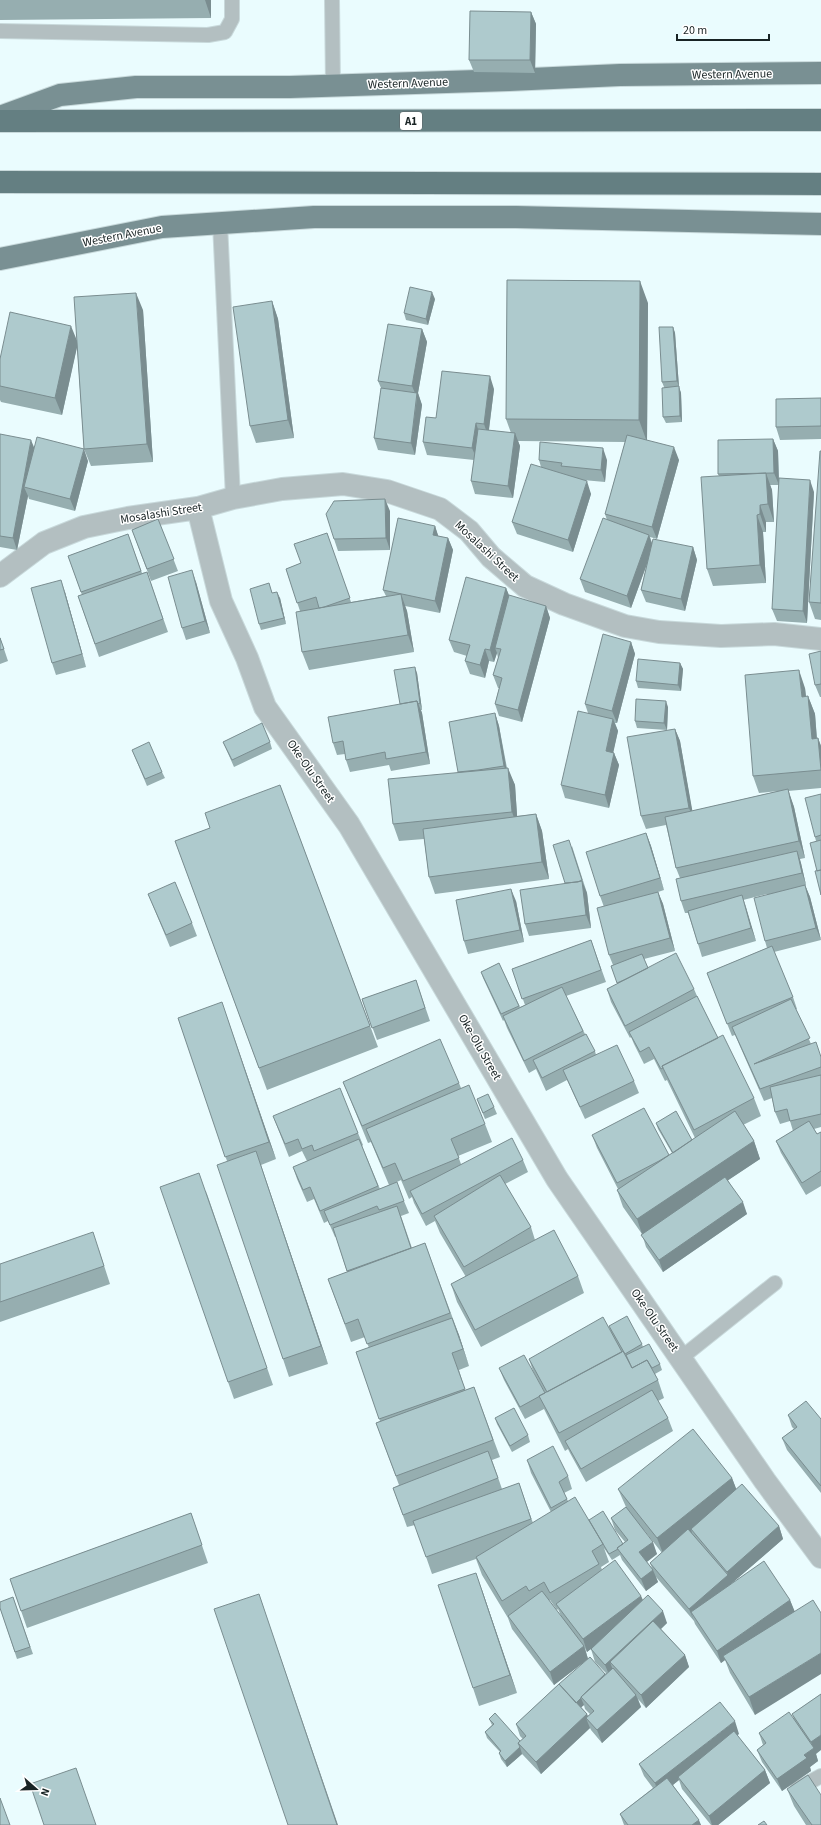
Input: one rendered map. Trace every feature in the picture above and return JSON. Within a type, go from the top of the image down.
[{"type":"highway","name":"A1","points":[[0,121],[821,120]]},
{"type":"highway","points":[[0,182],[821,184]]},
{"type":"main road","name":"Western Avenue","points":[[0,117],[60,95],[136,86],[290,87],[620,75],[821,73]]},
{"type":"main road","name":"Western Avenue","points":[[0,259],[162,227],[330,217],[516,217],[821,224]]},
{"type":"street","name":"Mosalashi Street","points":[[0,576],[44,543],[84,527],[128,518],[198,508],[233,498],[282,489],[343,484],[387,491],[440,509],[470,531],[491,557],[524,586],[564,604],[624,626],[659,632],[720,636],[774,634],[821,639]]},
{"type":"street","name":"Oke-Olu Street","points":[[198,508],[222,601],[247,658],[265,707],[349,825],[557,1179],[765,1480],[818,1546]]},
{"type":"lane","points":[[0,31],[208,35],[225,32],[232,19],[232,0]]},
{"type":"lane","points":[[332,0],[333,86]]},
{"type":"lane","points":[[220,223],[233,498]]},
{"type":"lane","points":[[681,1358],[775,1283]]},
{"type":"lane","points":[[797,1789],[821,1776]]},
{"type":"building","points":[[470,11],[531,12],[530,60],[469,60]]},
{"type":"building","points":[[507,280],[640,281],[639,420],[506,419]]},
{"type":"building","points":[[410,287],[432,292],[426,319],[404,313]]},
{"type":"building","points":[[136,293],[147,444],[84,449],[74,297]]},
{"type":"building","points":[[272,301],[288,420],[250,426],[233,307]]},
{"type":"building","points":[[10,312],[71,326],[55,398],[0,386],[0,359]]},
{"type":"building","points":[[388,324],[422,329],[412,386],[378,381]]},
{"type":"building","points":[[659,327],[673,327],[677,381],[662,382]]},
{"type":"building","points":[[442,371],[490,376],[484,424],[476,423],[472,448],[423,442],[426,417],[436,418]]},
{"type":"building","points":[[679,386],[680,416],[663,417],[662,388]]},
{"type":"building","points":[[381,388],[417,393],[411,443],[374,438]]},
{"type":"building","points":[[821,398],[821,426],[776,427],[776,399]]},
{"type":"building","points":[[478,429],[515,433],[508,486],[471,481]]},
{"type":"building","points":[[0,434],[31,440],[13,538],[0,536]]},
{"type":"building","points":[[627,435],[674,447],[652,527],[605,514]]},
{"type":"building","points":[[37,437],[84,449],[70,499],[24,487]]},
{"type":"building","points":[[773,439],[774,473],[718,474],[718,440]]},
{"type":"building","points":[[540,442],[603,448],[601,470],[561,466],[562,463],[539,460]]},
{"type":"building","points":[[821,451],[821,603],[809,602]]},
{"type":"building","points":[[531,464],[587,481],[568,540],[512,522]]},
{"type":"building","points":[[766,473],[768,504],[760,505],[760,514],[757,515],[760,565],[707,569],[701,477]]},
{"type":"building","points":[[779,478],[810,480],[803,611],[772,609]]},
{"type":"building","points":[[385,499],[386,538],[334,539],[326,514],[334,501]]},
{"type":"building","points":[[398,518],[435,526],[433,535],[448,538],[435,601],[383,590]]},
{"type":"building","points":[[603,518],[649,535],[627,596],[580,579]]},
{"type":"building","points":[[158,519],[174,559],[147,569],[132,530]]},
{"type":"building","points":[[327,533],[350,598],[319,608],[316,597],[297,603],[286,569],[301,563],[294,544]]},
{"type":"building","points":[[128,534],[141,571],[81,592],[68,556]]},
{"type":"building","points":[[653,539],[693,547],[681,599],[641,590]]},
{"type":"building","points":[[192,570],[205,621],[182,628],[168,577]]},
{"type":"building","points":[[147,572],[163,619],[95,644],[78,596]]},
{"type":"building","points":[[466,577],[506,588],[490,650],[485,649],[480,665],[465,661],[470,645],[449,640]]},
{"type":"building","points":[[61,580],[82,654],[52,663],[31,588]]},
{"type":"building","points":[[269,583],[272,593],[277,592],[284,618],[259,624],[250,589]]},
{"type":"building","points":[[401,594],[408,635],[302,652],[296,612]]},
{"type":"building","points":[[509,595],[546,606],[518,710],[495,704],[502,678],[493,675],[501,649],[495,648]]},
{"type":"building","points":[[603,634],[631,642],[612,711],[585,704]]},
{"type":"building","points":[[0,638],[4,649],[0,650]]},
{"type":"building","points":[[821,651],[821,684],[815,685],[809,654]]},
{"type":"building","points":[[638,659],[680,663],[678,685],[636,681]]},
{"type":"building","points":[[415,667],[420,703],[418,704],[417,701],[400,704],[394,670]]},
{"type":"building","points":[[799,670],[802,697],[808,696],[812,739],[818,738],[821,770],[753,776],[745,675]]},
{"type":"building","points":[[636,699],[666,701],[664,723],[635,721]]},
{"type":"building","points":[[417,701],[426,752],[386,759],[385,752],[346,760],[343,741],[333,743],[328,717]]},
{"type":"building","points":[[578,711],[613,719],[606,751],[614,753],[605,795],[561,785]]},
{"type":"building","points":[[495,713],[504,766],[458,772],[449,722]]},
{"type":"building","points":[[262,723],[270,742],[232,760],[223,742]]},
{"type":"building","points":[[675,729],[689,808],[641,816],[627,737]]},
{"type":"building","points":[[149,742],[162,772],[145,779],[132,750]]},
{"type":"building","points":[[508,768],[512,812],[393,824],[388,779]]},
{"type":"building","points":[[280,785],[370,1026],[259,1068],[175,841],[210,828],[205,813]]},
{"type":"building","points":[[788,789],[799,841],[676,868],[665,817]]},
{"type":"building","points":[[821,794],[821,835],[815,837],[805,798]]},
{"type":"building","points":[[536,814],[542,862],[429,877],[423,829]]},
{"type":"building","points":[[646,833],[660,878],[600,896],[586,852]]},
{"type":"building","points":[[569,840],[582,880],[578,882],[565,883],[553,845]]},
{"type":"building","points":[[821,840],[821,870],[817,871],[810,843]]},
{"type":"building","points":[[797,851],[802,873],[681,901],[676,879]]},
{"type":"building","points":[[821,870],[821,895],[815,871]]},
{"type":"building","points":[[582,881],[586,915],[525,924],[520,890]]},
{"type":"building","points":[[175,882],[192,923],[166,935],[148,894]]},
{"type":"building","points":[[805,885],[816,928],[765,941],[754,898]]},
{"type":"building","points":[[511,889],[520,930],[464,941],[456,900]]},
{"type":"building","points":[[658,892],[670,938],[609,955],[597,908]]},
{"type":"building","points":[[742,895],[751,928],[698,944],[688,911]]},
{"type":"building","points":[[591,940],[601,970],[522,999],[512,969]]},
{"type":"building","points":[[772,946],[793,997],[727,1024],[707,973]]},
{"type":"building","points":[[676,953],[694,989],[625,1026],[607,989]]},
{"type":"building","points":[[642,954],[648,968],[617,983],[611,966]]},
{"type":"building","points":[[499,963],[519,1006],[501,1014],[481,972]]},
{"type":"building","points":[[416,980],[425,1008],[372,1028],[362,999]]},
{"type":"building","points":[[562,987],[583,1031],[524,1061],[503,1016]]},
{"type":"building","points":[[697,996],[718,1038],[662,1066],[663,1068],[661,1069],[649,1047],[640,1052],[629,1032]]},
{"type":"building","points":[[791,999],[810,1038],[754,1064],[816,1042],[821,1057],[821,1067],[760,1089],[732,1027]]},
{"type":"building","points":[[222,1002],[269,1142],[225,1157],[178,1018]]},
{"type":"building","points":[[586,1034],[595,1051],[542,1078],[533,1060]]},
{"type":"building","points":[[723,1035],[754,1098],[694,1130],[662,1066]]},
{"type":"building","points":[[440,1039],[459,1083],[362,1126],[343,1082]]},
{"type":"building","points":[[617,1045],[634,1081],[580,1107],[563,1070]]},
{"type":"building","points":[[821,1075],[821,1114],[790,1121],[787,1109],[775,1112],[770,1087]]},
{"type":"building","points":[[469,1085],[485,1124],[451,1139],[459,1158],[403,1181],[395,1163],[383,1168],[366,1129]]},
{"type":"building","points":[[340,1088],[358,1133],[314,1151],[312,1145],[302,1149],[298,1139],[285,1144],[273,1116]]},
{"type":"building","points":[[488,1094],[494,1107],[483,1113],[477,1099]]},
{"type":"building","points":[[644,1108],[669,1155],[617,1183],[592,1135]]},
{"type":"building","points":[[676,1111],[692,1140],[673,1153],[656,1123]]},
{"type":"building","points":[[735,1111],[754,1141],[637,1219],[617,1190]]},
{"type":"building","points":[[809,1121],[817,1134],[821,1132],[821,1171],[802,1183],[776,1141]]},
{"type":"building","points":[[512,1138],[523,1160],[422,1214],[410,1191]]},
{"type":"building","points":[[359,1139],[378,1186],[320,1211],[310,1187],[303,1190],[293,1167]]},
{"type":"building","points":[[256,1151],[321,1346],[283,1359],[217,1165]]},
{"type":"building","points":[[199,1173],[267,1368],[228,1382],[160,1187]]},
{"type":"building","points":[[500,1175],[531,1227],[464,1267],[434,1216]]},
{"type":"building","points":[[725,1177],[743,1202],[659,1260],[641,1235]]},
{"type":"building","points":[[397,1182],[404,1201],[379,1210],[377,1206],[330,1225],[324,1211]]},
{"type":"building","points":[[397,1206],[411,1248],[347,1271],[333,1228]]},
{"type":"building","points":[[554,1230],[578,1276],[475,1330],[451,1284]]},
{"type":"building","points":[[93,1232],[104,1266],[0,1302],[0,1264]]},
{"type":"building","points":[[425,1243],[450,1313],[367,1344],[358,1319],[345,1324],[328,1279]]},
{"type":"building","points":[[627,1316],[642,1344],[625,1354],[609,1326]]},
{"type":"building","points":[[603,1317],[622,1352],[547,1392],[529,1359]]},
{"type":"building","points":[[452,1318],[463,1349],[452,1353],[465,1389],[379,1419],[356,1352]]},
{"type":"building","points":[[649,1344],[660,1364],[652,1368],[647,1360],[632,1368],[626,1355]]},
{"type":"building","points":[[623,1351],[632,1368],[647,1360],[658,1380],[559,1433],[539,1396]]},
{"type":"building","points":[[524,1355],[545,1393],[520,1407],[499,1368]]},
{"type":"building","points":[[474,1387],[493,1440],[396,1476],[376,1423]]},
{"type":"building","points":[[652,1390],[668,1418],[581,1469],[565,1441]]},
{"type":"building","points":[[806,1401],[821,1419],[821,1486],[782,1438],[797,1427],[788,1415]]},
{"type":"building","points":[[514,1408],[528,1435],[510,1446],[495,1418]]},
{"type":"building","points":[[693,1429],[732,1478],[657,1538],[618,1489]]},
{"type":"building","points":[[553,1446],[568,1476],[559,1482],[567,1499],[551,1508],[527,1460]]},
{"type":"building","points":[[488,1451],[498,1478],[403,1515],[393,1488]]},
{"type":"building","points":[[519,1483],[531,1519],[426,1557],[413,1521]]},
{"type":"building","points":[[742,1484],[779,1526],[727,1572],[691,1529]]},
{"type":"building","points":[[575,1497],[603,1544],[592,1551],[599,1564],[550,1593],[544,1582],[529,1591],[526,1586],[502,1601],[476,1557]]},
{"type":"building","points":[[626,1507],[653,1542],[639,1552],[653,1570],[641,1579],[617,1548],[628,1540],[611,1518]]},
{"type":"building","points":[[603,1511],[623,1544],[609,1554],[589,1520]]},
{"type":"building","points":[[191,1513],[202,1545],[21,1611],[10,1579]]},
{"type":"building","points":[[688,1529],[728,1575],[689,1609],[650,1563]]},
{"type":"building","points":[[615,1560],[641,1596],[583,1639],[556,1604]]},
{"type":"building","points":[[764,1561],[790,1600],[717,1651],[691,1612]]},
{"type":"building","points":[[476,1573],[510,1675],[473,1688],[438,1585]]},
{"type":"building","points":[[542,1591],[584,1646],[550,1672],[508,1616]]},
{"type":"building","points":[[259,1594],[337,1825],[288,1825],[214,1609]]},
{"type":"building","points":[[648,1595],[663,1611],[605,1665],[591,1649]]},
{"type":"building","points":[[13,1597],[30,1647],[15,1652],[0,1608],[0,1602]]},
{"type":"building","points":[[813,1600],[821,1613],[821,1653],[749,1697],[723,1656]]},
{"type":"building","points":[[653,1621],[685,1655],[641,1695],[610,1662]]},
{"type":"building","points":[[590,1657],[605,1674],[576,1703],[559,1684]]},
{"type":"building","points":[[613,1668],[636,1695],[597,1730],[586,1718],[594,1711],[581,1697]]},
{"type":"building","points":[[559,1684],[587,1714],[536,1762],[518,1743],[526,1736],[516,1724]]},
{"type":"building","points":[[821,1694],[821,1735],[811,1742],[792,1714]]},
{"type":"building","points":[[720,1702],[735,1721],[655,1783],[639,1764]]},
{"type":"building","points":[[789,1712],[814,1748],[804,1755],[807,1758],[777,1779],[757,1750],[766,1743],[759,1733]]},
{"type":"building","points":[[495,1713],[520,1741],[518,1743],[520,1747],[505,1761],[499,1753],[501,1751],[485,1732],[494,1724],[489,1719]]},
{"type":"building","points":[[734,1731],[765,1770],[709,1816],[678,1777]]},
{"type":"building","points":[[76,1768],[96,1825],[44,1825],[30,1784]]},
{"type":"building","points":[[808,1775],[821,1795],[821,1825],[812,1825],[787,1789]]},
{"type":"building","points":[[667,1778],[699,1820],[692,1825],[628,1825],[620,1814]]},
{"type":"building","points":[[0,1798],[10,1825],[0,1825]]},
{"type":"building","points":[[764,1821],[767,1825],[758,1825]]}]
